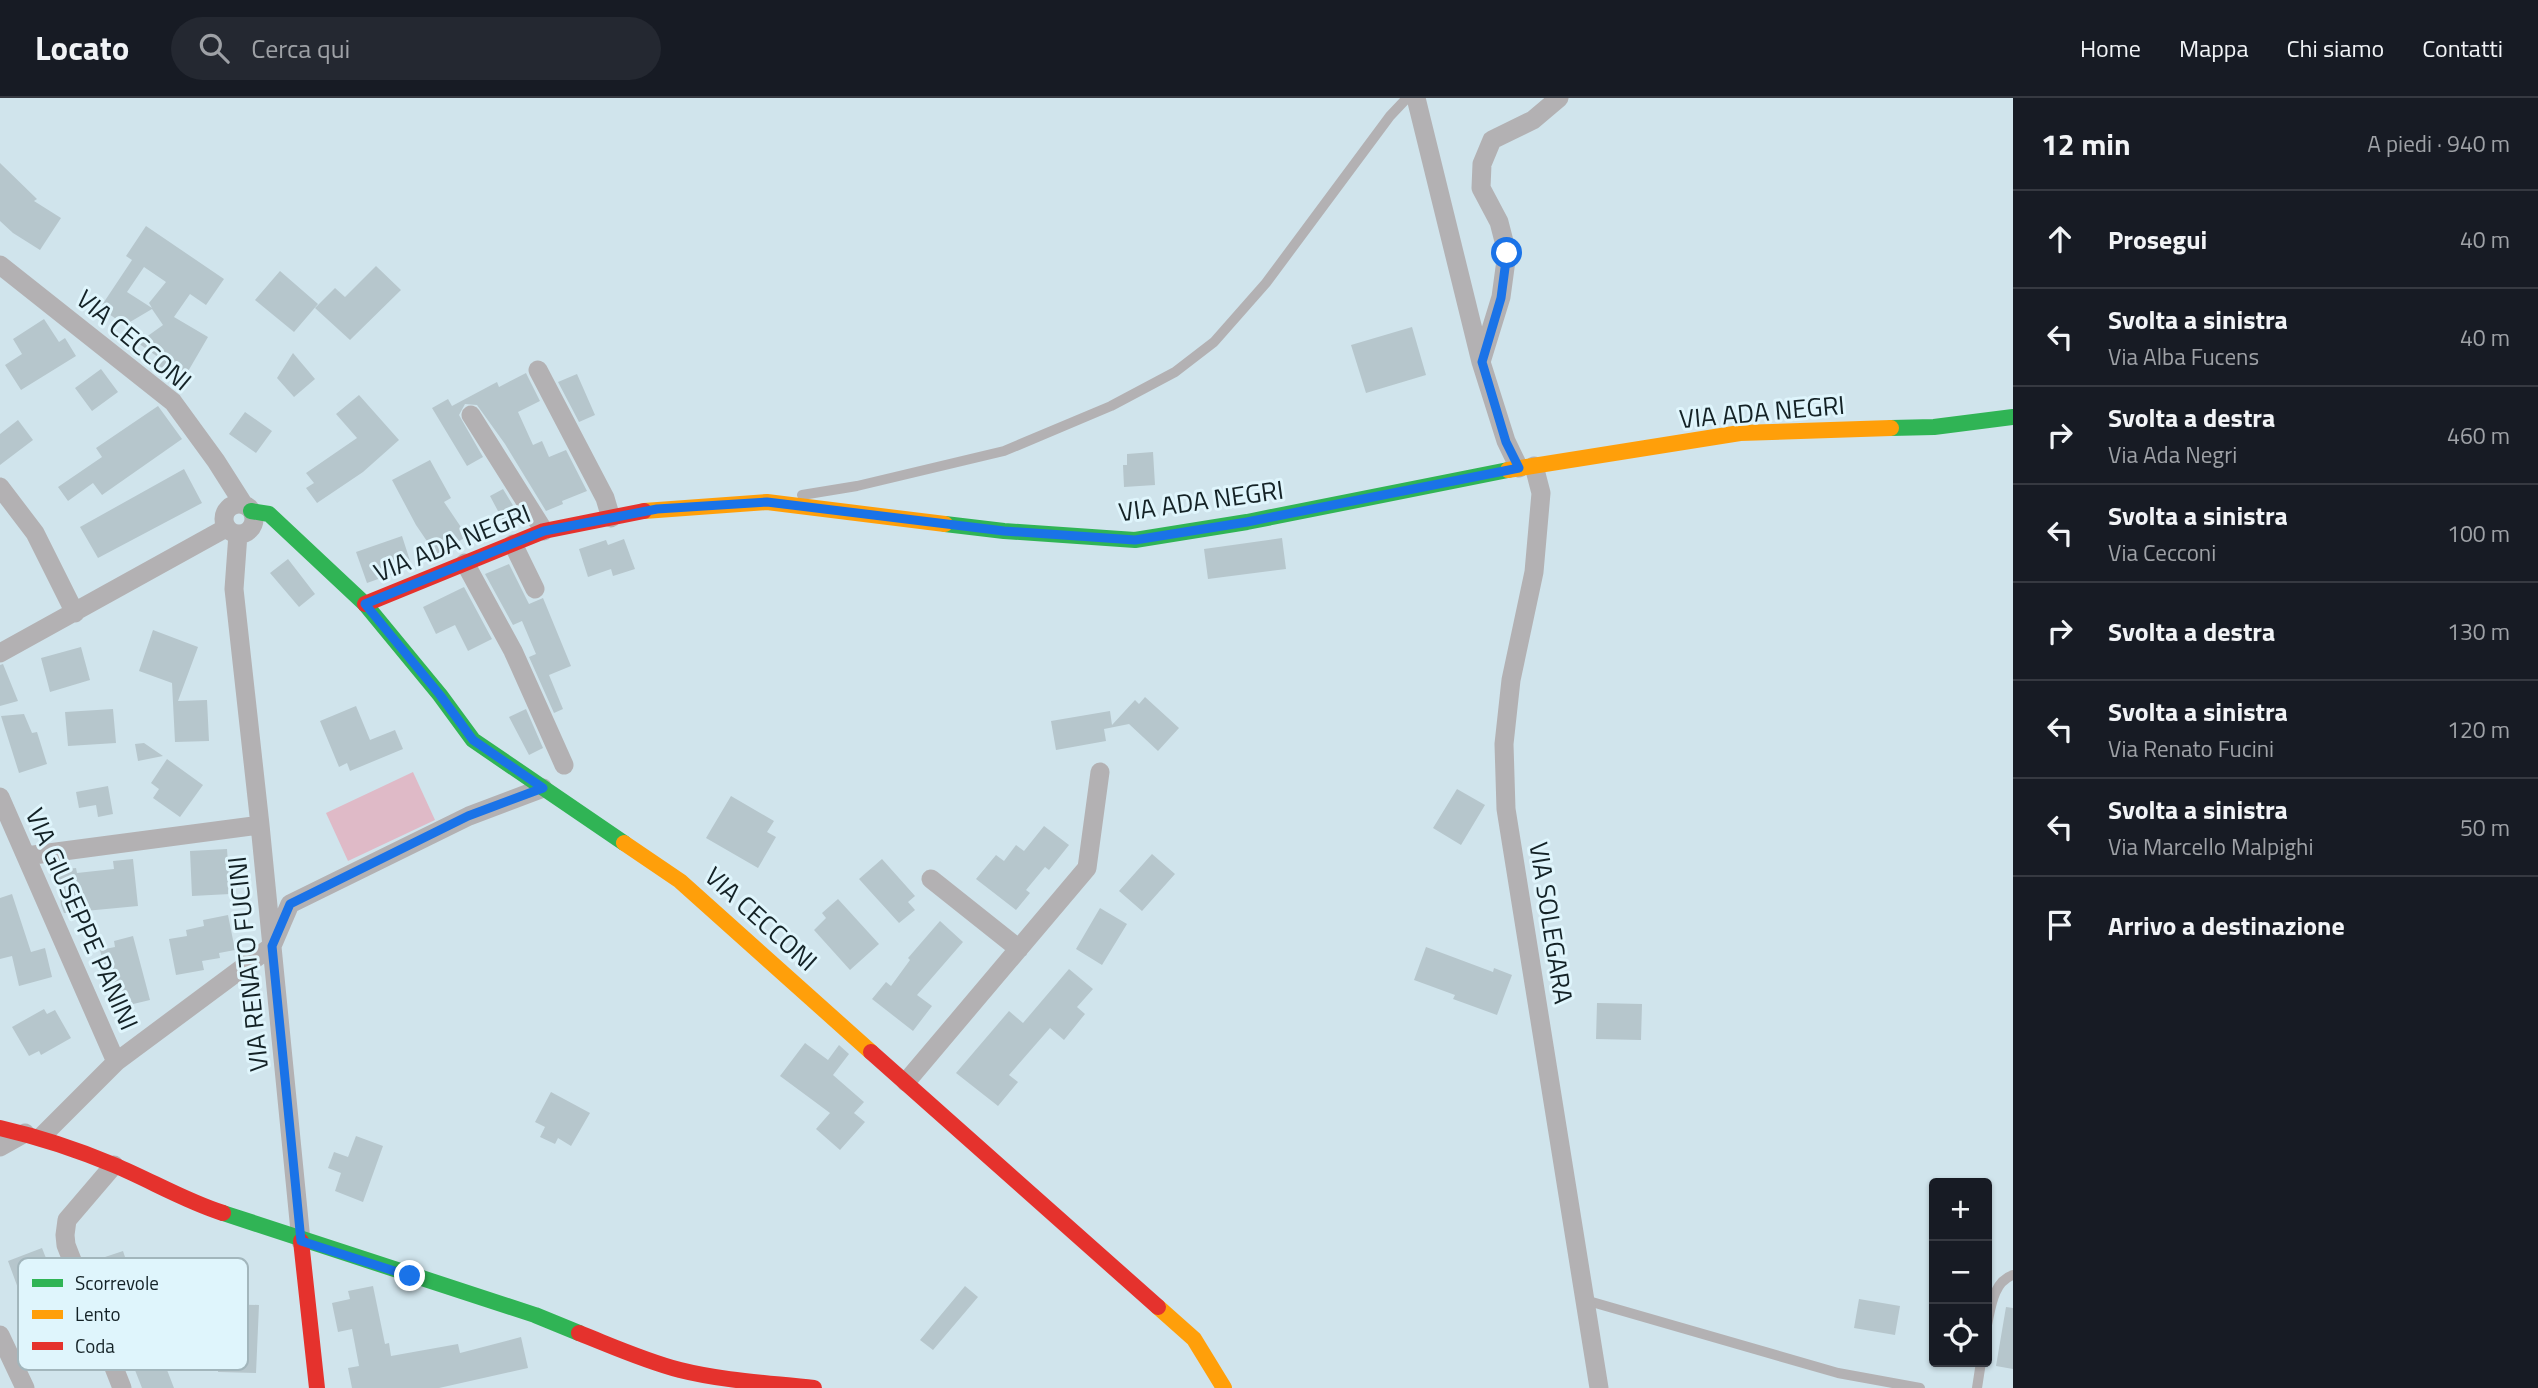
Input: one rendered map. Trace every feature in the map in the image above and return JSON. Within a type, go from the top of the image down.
[{"type":"street","name":"VIA SOLEGARA","points":[[1413,98],[1482,362],[1506,442],[1527,467],[1541,493],[1534,572],[1511,680],[1504,744],[1506,809],[1599,1388]]},
{"type":"street","points":[[1482,362],[1501,298],[1507,253],[1499,222],[1482,188],[1482,164],[1492,140],[1533,120],[1559,98]]},
{"type":"street","name":"VIA CECCONI","points":[[0,265],[173,402],[247,508],[269,514],[365,604],[440,695],[473,740],[680,881],[1194,1339],[1224,1388]]},
{"type":"street","points":[[538,370],[605,498],[611,518]]},
{"type":"street","points":[[471,415],[544,531]]},
{"type":"street","name":"VIA ADA NEGRI","points":[[365,604],[544,531],[657,509],[767,502],[1004,531],[1135,540],[1247,522],[1527,467],[1740,433],[1934,427],[2013,417]]},
{"type":"street","points":[[0,487],[35,533],[75,613]]},
{"type":"street","points":[[0,653],[232,531],[251,528],[254,520],[247,508]]},
{"type":"street","name":"VIA RENATO FUCINI","points":[[232,531],[234,589],[317,1388]]},
{"type":"street","points":[[513,544],[535,589]]},
{"type":"street","points":[[465,563],[513,651],[564,765]]},
{"type":"street","points":[[906,1082],[1087,868],[1101,772]]},
{"type":"street","points":[[0,1147],[33,1135],[116,1062],[272,946],[290,904],[468,816],[543,788]]},
{"type":"street","name":"VIA GIUSEPPE PANINI","points":[[0,797],[116,1062]]},
{"type":"street","points":[[26,856],[260,825]]},
{"type":"street","points":[[931,880],[1018,948]]},
{"type":"street","points":[[0,1128],[33,1135],[114,1165],[204,1207],[301,1241],[535,1315],[647,1360],[723,1378],[814,1388]]},
{"type":"street","points":[[71,1258],[66,1245],[67,1220],[114,1165]]},
{"type":"street","points":[[0,1335],[25,1388]]},
{"type":"street","points":[[115,1370],[122,1388]]},
{"type":"lane","points":[[767,502],[857,486],[1004,451],[1111,406],[1175,372],[1214,342],[1266,283],[1390,116],[1413,98]]},
{"type":"lane","points":[[1992,1304],[1995,1291],[2006,1278],[2013,1275]]},
{"type":"lane","points":[[1585,1300],[1838,1373],[1920,1388]]},
{"type":"lane","points":[[1977,1388],[1980,1367]]},
{"type":"shaded area","points":[[413,772],[435,820],[348,861],[326,813]]},
{"type":"building","points":[[0,163],[37,199],[34,201],[61,218],[40,250],[0,221]]},
{"type":"building","points":[[146,226],[224,279],[206,305],[190,294],[174,317],[208,337],[183,380],[154,363],[158,357],[138,343],[163,325],[152,309],[125,325],[100,308],[132,260],[126,256]],"holes":[[[144,267],[166,282],[149,303],[152,308],[127,292]]]},
{"type":"building","points":[[376,266],[401,290],[350,340],[315,308],[335,288],[345,297]]},
{"type":"building","points":[[280,271],[318,304],[294,332],[255,300]]},
{"type":"building","points":[[44,319],[59,342],[65,338],[76,356],[21,390],[5,365],[22,354],[13,339]]},
{"type":"building","points":[[1412,327],[1426,375],[1366,393],[1351,345]]},
{"type":"building","points":[[293,353],[315,379],[294,397],[277,378]]},
{"type":"building","points":[[101,369],[118,392],[92,411],[75,388]]},
{"type":"building","points":[[526,373],[540,401],[518,412],[533,445],[542,441],[549,457],[566,450],[587,491],[546,511],[505,444],[477,405],[465,404],[459,415],[483,457],[467,466],[432,408],[448,399],[452,406],[497,382],[499,387]]},
{"type":"building","points":[[577,374],[595,415],[579,422],[558,382]]},
{"type":"building","points":[[359,395],[399,440],[363,472],[317,503],[306,488],[314,483],[306,473],[357,438],[336,414]]},
{"type":"building","points":[[158,406],[182,439],[102,495],[93,483],[68,501],[58,487],[102,457],[96,448]]},
{"type":"building","points":[[245,412],[272,431],[256,453],[229,434]]},
{"type":"building","points":[[18,420],[33,440],[0,465],[0,434]]},
{"type":"building","points":[[1153,452],[1155,485],[1124,487],[1123,465],[1127,465],[1127,454]]},
{"type":"building","points":[[430,460],[451,498],[444,502],[467,536],[437,556],[416,525],[392,480]]},
{"type":"building","points":[[184,469],[202,503],[98,558],[80,527]]},
{"type":"building","points":[[503,489],[522,520],[507,528],[490,496]]},
{"type":"building","points":[[402,536],[412,567],[367,583],[356,552]]},
{"type":"building","points":[[1282,538],[1286,569],[1208,579],[1204,549]]},
{"type":"building","points":[[624,539],[635,569],[613,576],[611,569],[588,577],[579,549],[606,540],[608,545]]},
{"type":"building","points":[[288,559],[315,594],[299,607],[270,573]]},
{"type":"building","points":[[509,564],[529,604],[543,598],[571,666],[549,675],[563,709],[554,713],[529,657],[536,654],[522,621],[513,625],[485,574]]},
{"type":"building","points":[[464,587],[492,639],[468,651],[455,625],[436,634],[423,607]]},
{"type":"building","points":[[153,630],[198,647],[178,701],[207,700],[209,741],[175,742],[172,683],[139,671]]},
{"type":"building","points":[[81,647],[90,680],[50,692],[41,658]]},
{"type":"building","points":[[3,664],[18,701],[0,706],[0,665]]},
{"type":"building","points":[[1145,697],[1179,728],[1158,751],[1129,724],[1104,729],[1106,741],[1056,750],[1051,721],[1110,711],[1112,725],[1135,700],[1139,704]]},
{"type":"building","points":[[356,706],[370,740],[395,730],[403,749],[350,771],[347,763],[339,767],[320,721]]},
{"type":"building","points":[[113,709],[116,743],[68,746],[65,712]]},
{"type":"building","points":[[526,709],[543,748],[529,755],[509,717]]},
{"type":"building","points":[[24,714],[32,733],[37,732],[47,764],[19,773],[1,716]]},
{"type":"building","points":[[144,743],[163,756],[138,761],[135,744]]},
{"type":"building","points":[[167,759],[203,785],[180,817],[153,798],[159,789],[151,783]]},
{"type":"building","points":[[108,786],[113,814],[98,817],[96,805],[79,808],[76,792]]},
{"type":"building","points":[[1457,789],[1485,805],[1461,845],[1433,828]]},
{"type":"building","points":[[731,796],[774,821],[767,832],[776,837],[758,868],[706,838]]},
{"type":"building","points":[[1044,826],[1069,845],[1049,870],[1045,867],[1026,890],[1030,893],[1016,910],[976,879],[996,855],[1004,861],[1016,845],[1024,851]]},
{"type":"building","points":[[227,849],[230,894],[192,896],[190,851]]},
{"type":"building","points":[[1152,854],[1175,874],[1142,911],[1119,891]]},
{"type":"building","points":[[133,859],[138,906],[64,913],[57,870],[76,868],[77,873],[114,869],[113,861]]},
{"type":"building","points":[[882,859],[915,896],[908,902],[915,910],[899,923],[859,879]]},
{"type":"building","points":[[12,894],[31,952],[45,948],[52,977],[19,986],[12,956],[0,959],[0,898]]},
{"type":"building","points":[[838,899],[879,944],[850,970],[814,930],[826,918],[822,913]]},
{"type":"building","points":[[1100,908],[1127,924],[1102,965],[1076,949]]},
{"type":"building","points":[[228,915],[235,950],[219,953],[220,958],[202,961],[204,970],[176,975],[169,939],[187,936],[186,930],[204,926],[203,920]]},
{"type":"building","points":[[940,921],[963,942],[917,995],[932,1006],[913,1031],[872,999],[886,982],[891,986],[910,960],[908,958]]},
{"type":"building","points":[[133,936],[150,1000],[129,1005],[128,1000],[114,1003],[100,950],[115,947],[114,941]]},
{"type":"building","points":[[1426,947],[1493,972],[1494,968],[1512,975],[1497,1015],[1453,999],[1455,995],[1414,980]]},
{"type":"building","points":[[1069,969],[1093,989],[1077,1007],[1085,1014],[1064,1040],[1050,1028],[1009,1075],[1018,1082],[998,1106],[956,1073],[1009,1011],[1023,1023]]},
{"type":"building","points":[[1597,1003],[1642,1004],[1641,1040],[1596,1039]]},
{"type":"building","points":[[44,1009],[47,1014],[55,1010],[71,1038],[41,1055],[39,1051],[29,1056],[12,1027]]},
{"type":"building","points":[[805,1043],[828,1060],[839,1045],[849,1054],[833,1075],[864,1102],[854,1113],[865,1122],[840,1150],[816,1129],[830,1113],[780,1076]]},
{"type":"building","points":[[551,1092],[590,1113],[571,1146],[558,1138],[555,1144],[540,1137],[545,1127],[535,1122]]},
{"type":"building","points":[[356,1136],[383,1146],[363,1202],[335,1191],[341,1173],[328,1168],[334,1152],[348,1157]]},
{"type":"building","points":[[42,1248],[46,1258],[18,1258],[18,1288],[8,1261]]},
{"type":"building","points":[[123,1251],[125,1258],[102,1258]]},
{"type":"building","points":[[373,1286],[385,1344],[389,1343],[391,1356],[458,1344],[460,1353],[521,1337],[528,1368],[439,1388],[352,1388],[348,1368],[359,1366],[352,1329],[338,1332],[332,1303],[350,1299],[348,1291]]},
{"type":"building","points":[[965,1286],[978,1297],[933,1350],[920,1340]]},
{"type":"building","points":[[1859,1299],[1900,1306],[1895,1335],[1854,1328]]},
{"type":"building","points":[[248,1305],[259,1305],[256,1373],[218,1372],[248,1370]]},
{"type":"building","points":[[2006,1307],[2013,1308],[2013,1369],[1996,1366]]},
{"type":"building","points":[[135,1370],[167,1370],[174,1388],[142,1388]]},
{"type":"traffic: fast","points":[[1891,428],[1934,427],[2013,417]]},
{"type":"traffic: fast","points":[[945,524],[1135,540],[1247,522],[1508,470]]},
{"type":"traffic: fast","points":[[251,511],[269,514],[365,604],[440,695],[473,740],[624,843]]},
{"type":"traffic: fast","points":[[223,1213],[535,1315],[579,1333]]},
{"type":"traffic: slow","points":[[1508,470],[1740,433],[1891,428]]},
{"type":"traffic: slow","points":[[644,511],[767,502],[945,524]]},
{"type":"traffic: slow","points":[[624,843],[680,881],[871,1052]]},
{"type":"traffic: slow","points":[[1158,1307],[1194,1339],[1224,1388]]},
{"type":"traffic: jam","points":[[365,604],[544,531],[644,511]]},
{"type":"traffic: jam","points":[[871,1052],[1158,1307]]},
{"type":"traffic: jam","points":[[0,1128],[86,1154],[223,1213]]},
{"type":"traffic: jam","points":[[301,1241],[317,1388]]},
{"type":"traffic: jam","points":[[579,1333],[641,1358],[697,1374],[814,1388]]},
{"type":"route","points":[[410,1276],[301,1241],[272,946],[290,904],[468,816],[543,788],[473,740],[440,695],[365,604],[544,531],[657,509],[767,502],[1004,531],[1135,540],[1247,522],[1519,468],[1506,442],[1482,362],[1501,298],[1507,253]]}]
